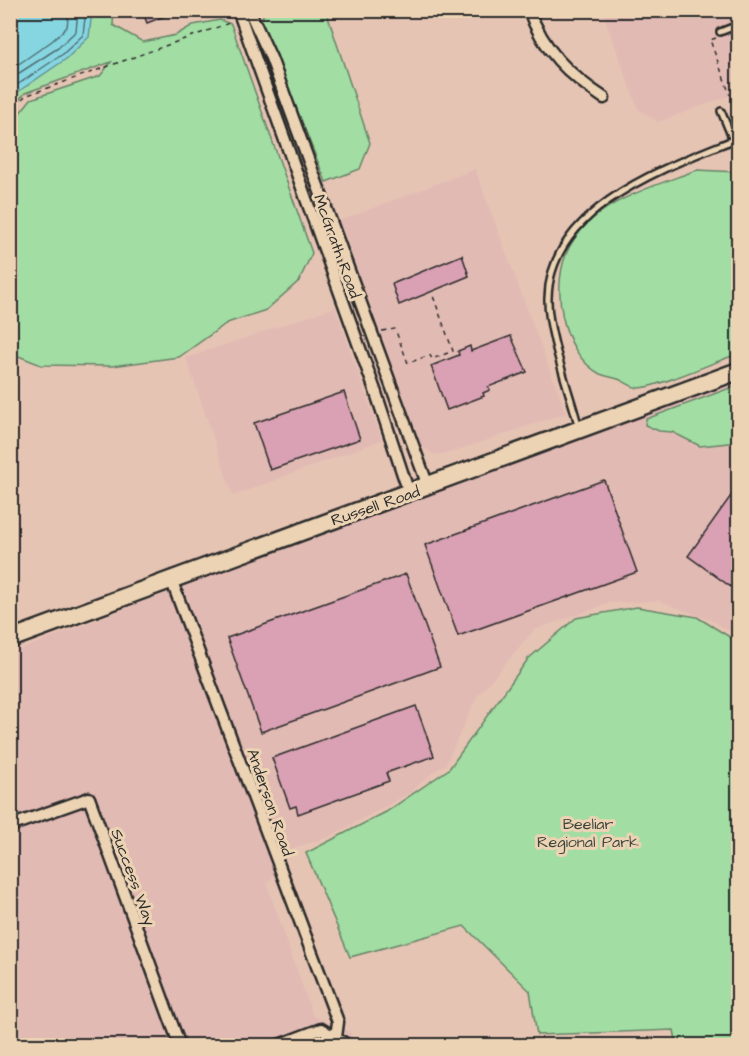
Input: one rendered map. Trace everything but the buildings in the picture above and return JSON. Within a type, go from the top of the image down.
[{"type":"main road","name":"Russell Road","points":[[10,639],[738,370]]},
{"type":"street","name":"McGrath Road","points":[[249,10],[271,58],[428,486]]},
{"type":"street","points":[[529,10],[538,35],[562,67],[604,98]]},
{"type":"street","name":"McGrath Road","points":[[237,16],[376,393],[410,493]]},
{"type":"street","name":"Anderson Road","points":[[171,579],[338,1022],[336,1037]]},
{"type":"street","name":"Success Way","points":[[10,826],[89,798],[180,1046]]},
{"type":"street","points":[[276,1046],[321,1029],[349,1046]]},
{"type":"lane","points":[[719,34],[738,25]]},
{"type":"lane","points":[[580,429],[558,352],[548,301],[549,279],[556,263],[568,239],[588,219],[624,190],[652,173],[733,140],[722,111]]},
{"type":"path","points":[[10,113],[25,96],[237,16]]},
{"type":"path","points":[[719,34],[710,40],[730,95]]},
{"type":"path","points":[[379,336],[382,331],[395,329],[408,363],[430,355],[432,359],[453,351],[433,296]]},
{"type":"shaded area","points":[[602,11],[738,11],[738,93],[658,122],[638,109]]},
{"type":"shaded area","points":[[475,169],[566,413],[453,452],[435,455],[422,447],[339,221]]},
{"type":"shaded area","points":[[335,307],[382,440],[233,496],[186,358]]},
{"type":"shaded area","points":[[738,382],[738,637],[715,622],[659,601],[610,603],[534,630],[477,697],[446,764],[410,793],[329,837],[294,848],[267,884],[313,1016],[350,1032],[355,1045],[11,1046],[11,653],[215,574]]},
{"type":"green space","points":[[11,11],[114,11],[113,25],[143,42],[176,35],[193,25],[220,20],[231,24],[312,253],[299,281],[266,310],[227,323],[179,357],[112,366],[41,365],[11,353],[11,124],[31,99],[100,76],[111,62],[25,93],[11,109]]},
{"type":"green space","points":[[265,11],[326,11],[370,143],[360,169],[326,182],[261,20]]},
{"type":"green space","points":[[697,170],[738,172],[738,354],[648,387],[636,388],[618,379],[600,374],[587,364],[576,350],[562,316],[560,279],[564,261],[570,246],[581,231],[609,207],[644,190]]},
{"type":"green space","points":[[738,385],[738,442],[700,446],[672,432],[659,431],[645,425],[646,419]]},
{"type":"green space","name":"Beeliar Regional Park","points":[[637,607],[697,617],[738,642],[738,1045],[677,1045],[674,1030],[537,1035],[530,991],[464,926],[350,957],[306,853],[386,812],[449,769],[528,659],[576,618]]},
{"type":"water","points":[[11,10],[92,11],[89,37],[66,59],[19,91],[11,93]]}]
